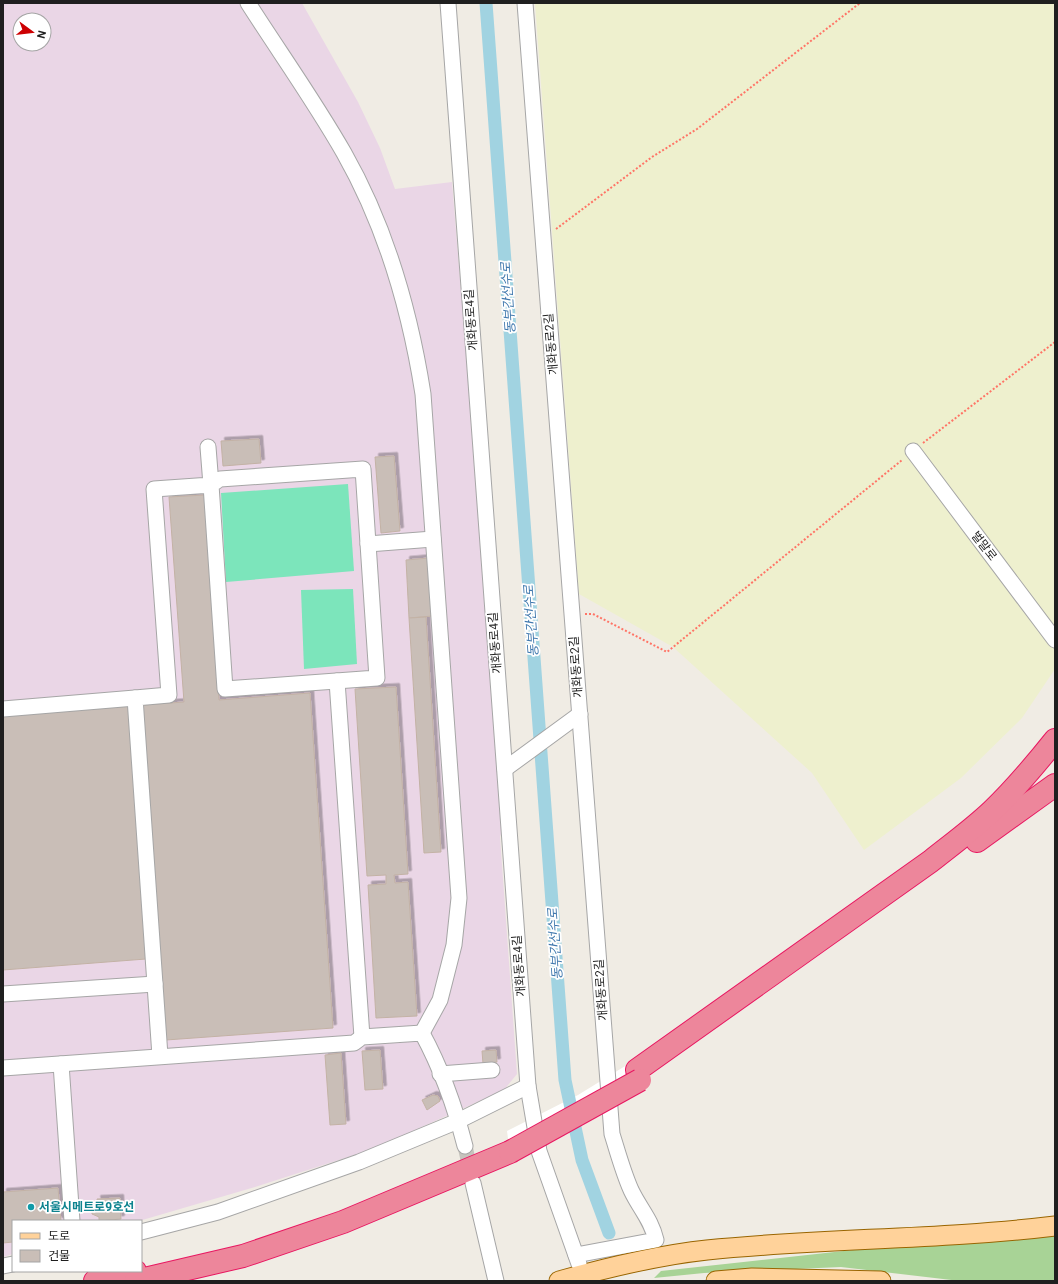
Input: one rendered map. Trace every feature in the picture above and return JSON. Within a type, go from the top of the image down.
[{"type":"highway","points":[[639,1075],[947,849],[991,812],[1031,770],[1055,740]]},
{"type":"highway","points":[[136,1281],[243,1256],[336,1224],[509,1146],[639,1075],[1055,785]]},
{"type":"highway","points":[[142,1269],[239,1241],[343,1206],[509,1146]]},
{"type":"highway","points":[[95,1281],[131,1272]]},
{"type":"main road","points":[[559,1281],[603,1269],[706,1250],[860,1239],[1022,1230],[1055,1226]]},
{"type":"main road","points":[[716,1281],[752,1278],[881,1281]]},
{"type":"street","points":[[248,3],[344,153],[359,182],[383,238],[410,324],[416,349],[423,394],[432,539],[459,898],[454,945],[440,1000],[422,1033]]},
{"type":"street","name":"개화동로4길","points":[[448,3],[528,1086],[539,1151],[582,1275]]},
{"type":"street","name":"개화동로2길","points":[[525,3],[572,614],[575,718],[612,1134],[621,1166],[632,1191],[652,1224],[656,1240],[576,1255]]},
{"type":"street","points":[[3,709],[168,695],[154,489],[211,485],[220,479],[363,469],[377,678],[225,689],[211,485],[208,447]]},
{"type":"street","name":"벌말로","points":[[913,451],[1055,640]]},
{"type":"street","points":[[368,544],[432,539]]},
{"type":"street","points":[[337,681],[362,1037]]},
{"type":"street","points":[[135,698],[160,1056]]},
{"type":"street","points":[[505,769],[575,718]]},
{"type":"street","points":[[3,994],[154,984]]},
{"type":"street","points":[[3,1068],[354,1043],[362,1037],[422,1033]]},
{"type":"street","points":[[422,1033],[458,1121],[465,1146]]},
{"type":"street","points":[[61,1064],[72,1220]]},
{"type":"street","points":[[440,1074],[492,1070]]},
{"type":"street","points":[[142,1232],[218,1212],[360,1162],[458,1121],[528,1086]]},
{"type":"street","points":[[473,1183],[496,1281]]},
{"type":"path","points":[[542,233],[560,227],[652,157],[697,129],[860,3]]},
{"type":"path","points":[[572,614],[593,614],[667,652],[913,451],[1055,342]]},
{"type":"shaded area","points":[[3,3],[302,3],[358,102],[380,148],[395,189],[452,182],[505,822],[500,837],[517,1074],[504,1090],[373,1149],[255,1187],[142,1220],[12,1220],[12,1254],[3,1257]]},
{"type":"green space","points":[[535,3],[1055,3],[1055,669],[1022,718],[961,778],[864,850],[812,773],[673,647],[579,594]]},
{"type":"green space","points":[[348,484],[354,571],[226,582],[221,493]]},
{"type":"green space","points":[[353,589],[357,664],[304,669],[301,590]]},
{"type":"green space","points":[[1055,1234],[1055,1281],[960,1281],[841,1267],[704,1273],[654,1278],[661,1271],[907,1244]]},
{"type":"pier","points":[[635,1060],[642,1090],[586,1123],[511,1162],[507,1131],[578,1095]]},
{"type":"building","points":[[259,439],[261,463],[223,466],[221,441]]},
{"type":"building","points":[[394,456],[400,531],[381,533],[375,457]]},
{"type":"building","points":[[205,495],[219,700],[310,693],[333,1028],[166,1040],[143,705],[184,702],[169,497]]},
{"type":"building","points":[[429,558],[433,616],[409,618],[406,560]]},
{"type":"building","points":[[426,617],[441,852],[424,853],[409,618]]},
{"type":"building","points":[[396,687],[408,874],[394,875],[395,883],[408,882],[417,1016],[376,1018],[368,885],[386,884],[386,875],[367,876],[355,689]]},
{"type":"building","points":[[131,702],[146,959],[3,970],[3,715]]},
{"type":"building","points":[[380,1050],[383,1089],[365,1090],[362,1051]]},
{"type":"building","points":[[496,1050],[497,1062],[483,1064],[482,1051]]},
{"type":"building","points":[[341,1053],[346,1124],[330,1125],[325,1055]]},
{"type":"building","points":[[433,1095],[438,1096],[440,1101],[427,1110],[422,1100]]},
{"type":"building","name":"서울시메트로9호선","points":[[58,1188],[61,1220],[12,1220],[12,1242],[3,1243],[3,1192]]},
{"type":"building","points":[[120,1198],[121,1219],[99,1220],[99,1217],[92,1214],[92,1208],[98,1204],[97,1199]]},
{"type":"waterway","name":"동부간선수로","points":[[486,3],[565,1080],[582,1160],[609,1233]]},
{"type":"tunnel","points":[[465,1146],[472,1178]]},
{"type":"place","name":"서울시메트로9호선","points":[[31,1207]]}]
